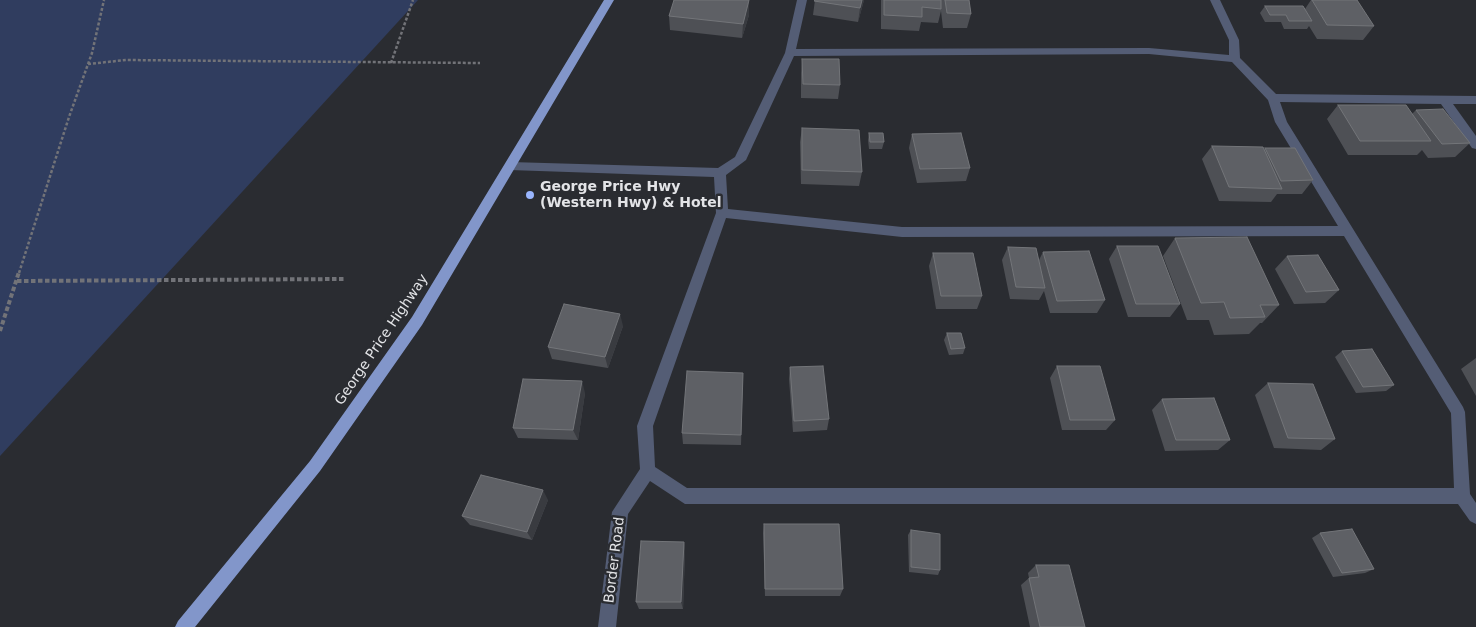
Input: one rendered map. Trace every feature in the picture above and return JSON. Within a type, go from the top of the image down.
[{"type":"highway","name":"George Price Highway","points":[[184,627],[315,466],[406,338],[608,0]]},
{"type":"street","points":[[510,166],[720,173],[740,160],[790,53],[802,0]]},
{"type":"street","points":[[1215,0],[1234,40],[1235,60]]},
{"type":"street","points":[[790,53],[1149,51],[1235,60],[1273,98],[1281,122],[1458,412],[1462,496],[1476,516]]},
{"type":"street","points":[[1273,98],[1476,100]]},
{"type":"street","points":[[1444,100],[1476,145]]},
{"type":"street","points":[[720,173],[722,213],[645,426],[648,472],[685,496],[1462,496]]},
{"type":"street","points":[[722,213],[902,232],[1347,231]]},
{"type":"street","name":"Border Road","points":[[607,627],[620,512],[648,472]]},
{"type":"path","points":[[0,331],[88,64],[104,0]]},
{"type":"path","points":[[391,63],[413,0]]},
{"type":"path","points":[[88,64],[126,60],[480,63]]},
{"type":"path","points":[[17,281],[344,279]]},
{"type":"shaded area","points":[[0,0],[418,0],[0,456]]},
{"type":"building","points":[[674,0],[749,0],[743,24],[669,16]]},
{"type":"building","points":[[815,0],[862,0],[860,8]]},
{"type":"building","points":[[884,0],[941,0],[941,9],[922,7],[922,17],[884,15]]},
{"type":"building","points":[[945,0],[969,0],[971,14],[947,13]]},
{"type":"building","points":[[1312,0],[1357,0],[1374,26],[1327,25]]},
{"type":"building","points":[[1265,6],[1303,6],[1312,21],[1289,21],[1286,15],[1270,15]]},
{"type":"building","points":[[802,59],[839,59],[840,85],[803,84]]},
{"type":"building","points":[[1338,105],[1406,105],[1431,141],[1360,141]]},
{"type":"building","points":[[1443,109],[1470,143],[1442,144],[1416,110]]},
{"type":"building","points":[[802,128],[859,130],[862,172],[802,170]]},
{"type":"building","points":[[869,133],[883,133],[884,142],[870,142]]},
{"type":"building","points":[[961,133],[970,168],[920,169],[912,134]]},
{"type":"building","points":[[1212,146],[1263,147],[1282,189],[1229,187]]},
{"type":"building","points":[[1265,148],[1295,148],[1313,180],[1281,181]]},
{"type":"building","points":[[1247,237],[1279,305],[1260,305],[1265,317],[1230,318],[1224,302],[1201,303],[1175,238]]},
{"type":"building","points":[[1117,246],[1158,246],[1180,304],[1136,304]]},
{"type":"building","points":[[1008,247],[1036,248],[1045,288],[1016,287]]},
{"type":"building","points":[[1089,251],[1105,300],[1057,301],[1043,252]]},
{"type":"building","points":[[933,253],[973,253],[982,296],[941,296]]},
{"type":"building","points":[[1318,255],[1339,290],[1306,292],[1287,256]]},
{"type":"building","points":[[564,304],[620,314],[605,357],[548,347]]},
{"type":"building","points":[[947,333],[961,333],[965,348],[951,349]]},
{"type":"building","points":[[1372,349],[1394,385],[1363,387],[1342,351]]},
{"type":"building","points":[[823,366],[829,419],[794,421],[790,367]]},
{"type":"building","points":[[1057,366],[1100,366],[1115,420],[1070,420]]},
{"type":"building","points":[[687,371],[743,373],[741,435],[682,433]]},
{"type":"building","points":[[523,379],[582,381],[573,430],[513,428]]},
{"type":"building","points":[[1268,383],[1313,384],[1335,439],[1288,438]]},
{"type":"building","points":[[1214,398],[1230,440],[1176,440],[1162,399]]},
{"type":"building","points":[[481,475],[543,490],[527,532],[462,516]]},
{"type":"building","points":[[764,524],[839,524],[843,589],[765,589]]},
{"type":"building","points":[[1352,529],[1374,569],[1342,573],[1320,533]]},
{"type":"building","points":[[911,530],[940,534],[940,570],[911,567]]},
{"type":"building","points":[[641,541],[684,542],[681,602],[636,602]]},
{"type":"building","points":[[1036,565],[1069,565],[1085,627],[1040,627],[1029,578],[1039,577]]},
{"type":"place","name":"George Price Hwy (Western Hwy) & Hotel","points":[[530,195]]}]
